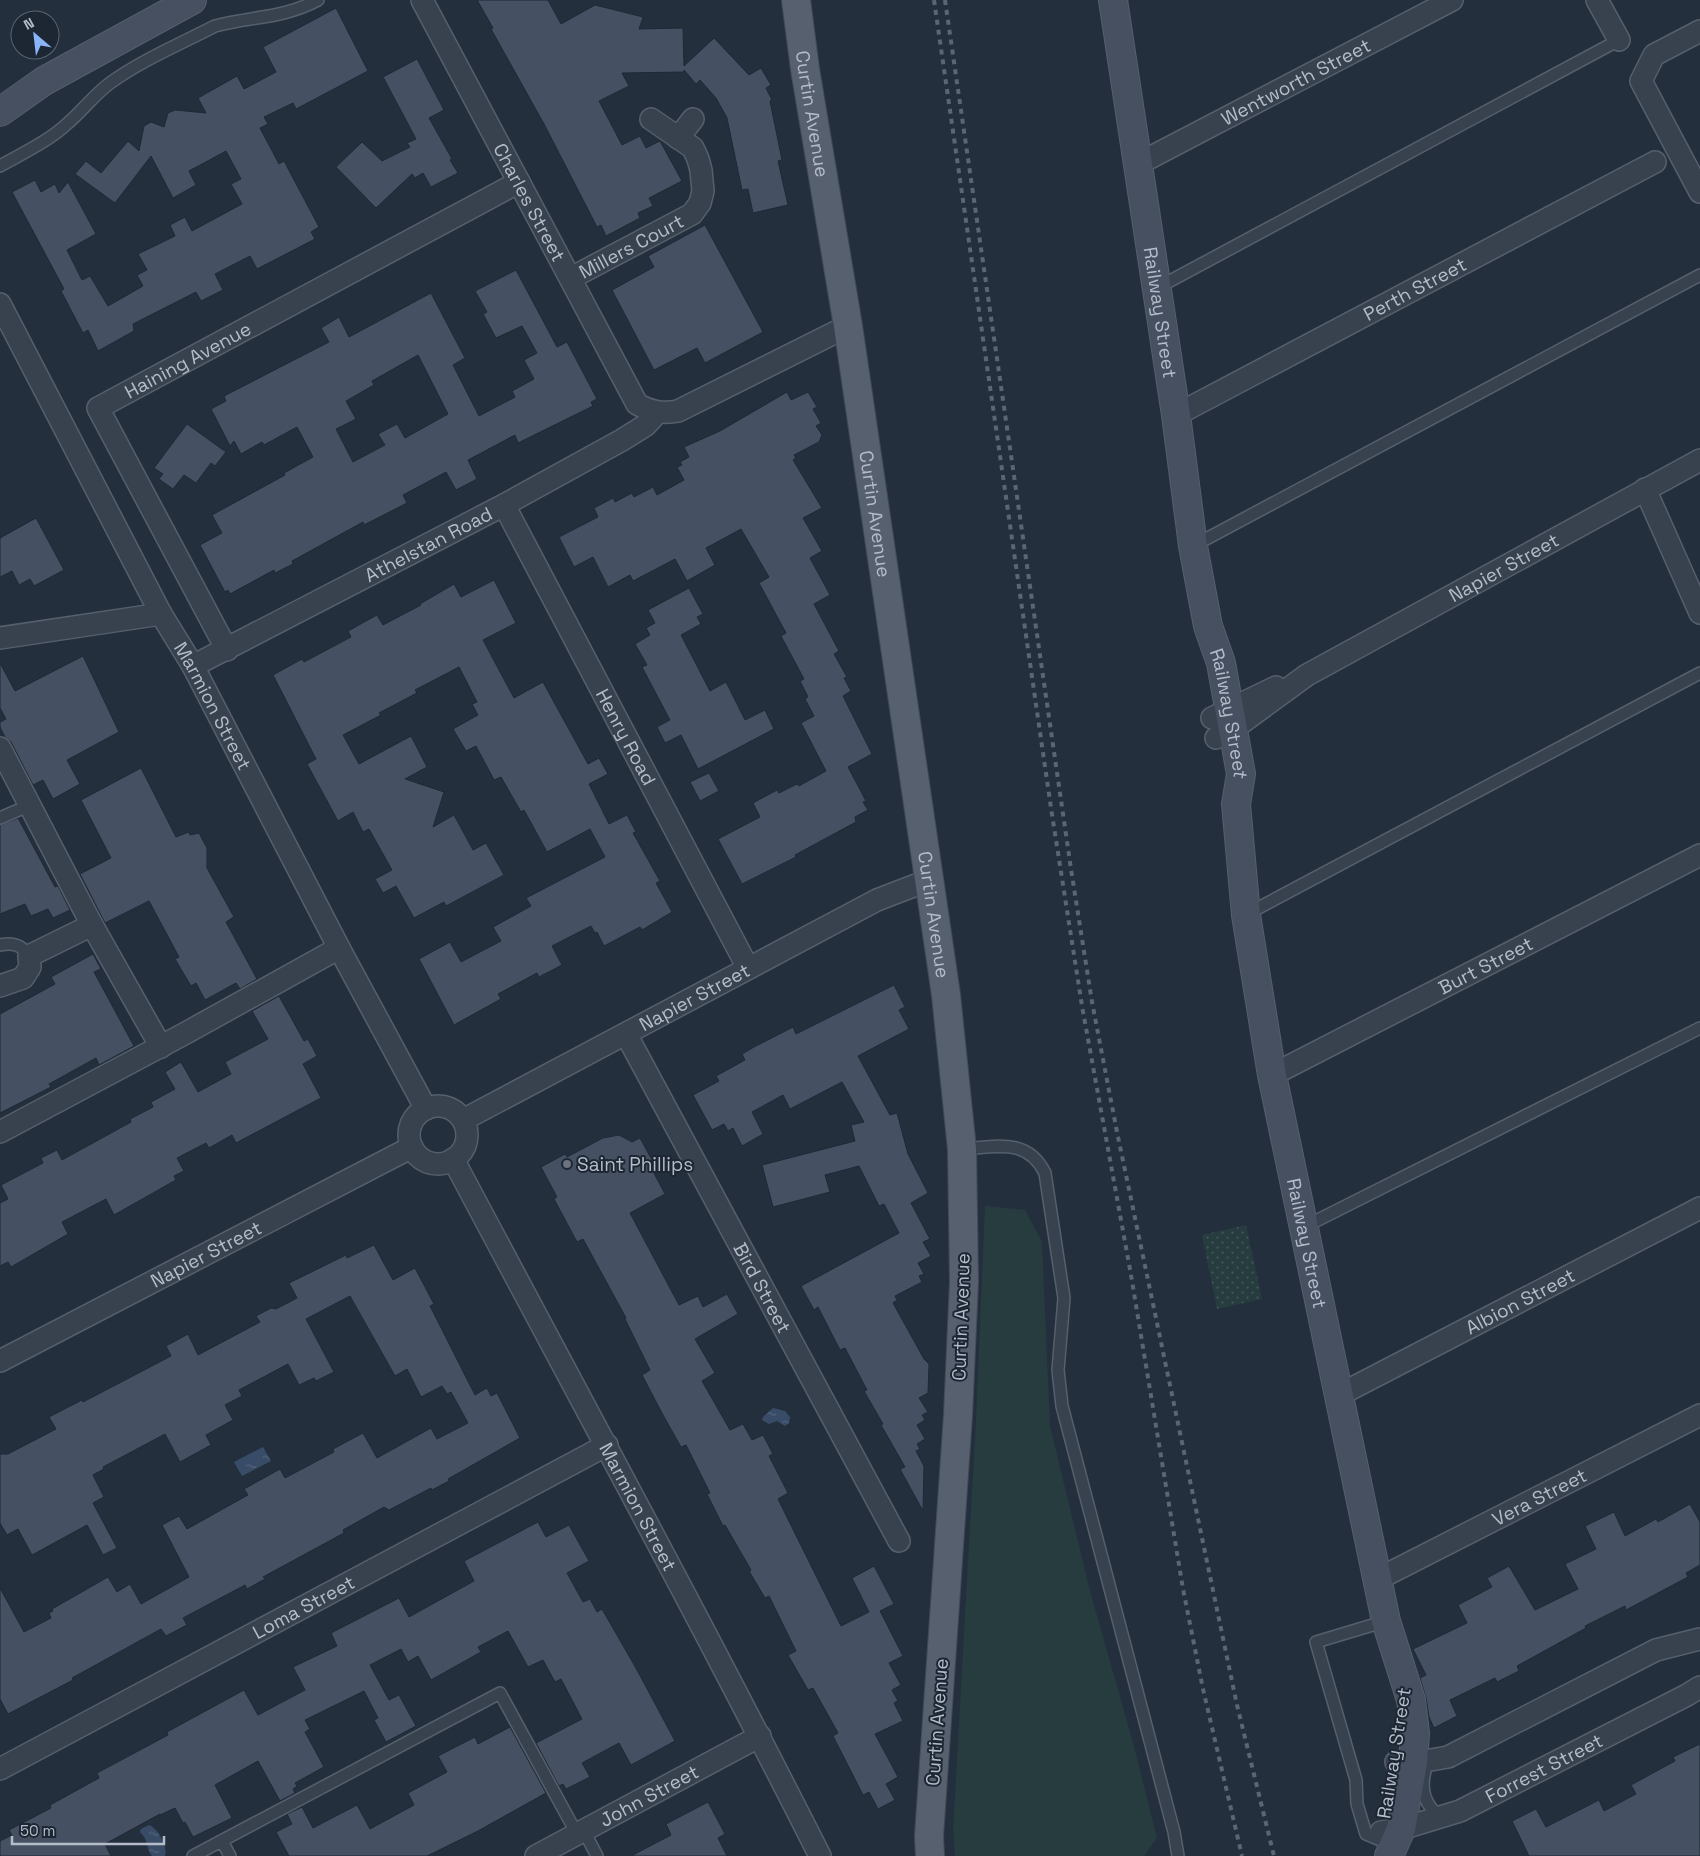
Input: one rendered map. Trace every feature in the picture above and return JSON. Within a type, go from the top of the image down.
[{"type":"main road","name":"Curtin Avenue","points":[[796,0],[805,69],[848,326],[946,996],[962,1149],[964,1282],[930,1849]]},
{"type":"street","points":[[0,112],[44,81],[192,0]]},
{"type":"street","name":"Charles Street","points":[[422,0],[638,404],[657,413]]},
{"type":"street","name":"Railway Street","points":[[1113,0],[1176,416],[1193,546],[1208,626],[1221,663],[1223,724],[1241,774],[1236,804],[1246,915],[1272,1075],[1386,1621],[1411,1700],[1415,1733],[1413,1762],[1386,1843]]},
{"type":"street","name":"Wentworth Street","points":[[1138,164],[1452,0]]},
{"type":"street","points":[[1597,0],[1619,40]]},
{"type":"street","points":[[1700,31],[1654,55],[1641,81],[1700,192]]},
{"type":"street","points":[[0,98],[44,81]]},
{"type":"street","points":[[678,138],[693,118]]},
{"type":"street","name":"Millers Court","points":[[572,278],[692,214],[700,203],[703,191],[702,170],[693,148],[651,119]]},
{"type":"street","name":"Perth Street","points":[[1176,416],[1655,162]]},
{"type":"street","name":"Haining Avenue","points":[[227,650],[98,408],[520,182]]},
{"type":"street","name":"Marmion Street","points":[[0,304],[161,614],[193,666],[338,948],[426,1109]]},
{"type":"street","points":[[657,413],[678,411],[848,326]]},
{"type":"street","name":"Athelstan Road","points":[[193,666],[504,505],[630,435],[646,425],[657,413]]},
{"type":"street","name":"Napier Street","points":[[1223,724],[1265,691],[1307,675],[1700,460]]},
{"type":"street","points":[[1646,489],[1700,614]]},
{"type":"street","name":"Henry Road","points":[[504,505],[748,968]]},
{"type":"street","points":[[0,638],[161,614]]},
{"type":"street","points":[[0,748],[92,925],[161,1047]]},
{"type":"street","name":"Burt Street","points":[[1272,1075],[1700,855]]},
{"type":"street","name":"Napier Street","points":[[463,1120],[877,900],[929,880]]},
{"type":"street","points":[[0,986],[24,978],[30,967],[29,956],[92,925]]},
{"type":"street","points":[[0,1132],[161,1047],[338,948]]},
{"type":"street","name":"Bird Street","points":[[626,1034],[899,1541]]},
{"type":"street","points":[[434,1106],[451,1108],[463,1120],[466,1127],[466,1144],[459,1156],[440,1164],[431,1163],[424,1160],[412,1147],[410,1130],[413,1121],[418,1114],[426,1109],[434,1106]]},
{"type":"street","name":"Napier Street","points":[[0,1361],[412,1147]]},
{"type":"street","name":"Marmion Street","points":[[453,1159],[607,1445],[760,1736],[820,1856]]},
{"type":"street","name":"Albion Street","points":[[1339,1395],[1700,1208]]},
{"type":"street","name":"Vera Street","points":[[1378,1579],[1700,1414]]},
{"type":"street","name":"Loma Street","points":[[0,1769],[607,1445]]},
{"type":"street","points":[[1413,1762],[1448,1757],[1656,1650],[1697,1642]]},
{"type":"street","name":"Forrest Street","points":[[1386,1843],[1460,1811],[1700,1687]]},
{"type":"street","name":"John Street","points":[[536,1856],[760,1736]]},
{"type":"lane","points":[[0,166],[53,135],[110,83],[214,26],[228,22],[290,13],[318,0]]},
{"type":"lane","points":[[1156,288],[1619,40]]},
{"type":"lane","points":[[1193,546],[1700,275]]},
{"type":"lane","points":[[1246,915],[1700,673]]},
{"type":"lane","points":[[0,818],[30,805]]},
{"type":"lane","points":[[0,945],[14,944],[24,949],[29,956]]},
{"type":"lane","points":[[1304,1227],[1700,1028]]},
{"type":"lane","points":[[962,1149],[1016,1147],[1033,1156],[1044,1173],[1047,1182],[1064,1298],[1058,1370],[1062,1406],[1174,1832],[1178,1856]]},
{"type":"lane","points":[[1386,1621],[1316,1642],[1356,1780],[1357,1804],[1366,1834],[1386,1843]]},
{"type":"lane","points":[[193,1856],[500,1693],[577,1834],[587,1837],[597,1856]]},
{"type":"lane","points":[[1413,1762],[1426,1770],[1423,1780],[1423,1791],[1426,1802],[1432,1811],[1441,1818]]},
{"type":"lane","points":[[222,1840],[230,1856]]},
{"type":"green space","points":[[985,1206],[1025,1210],[1042,1242],[1050,1426],[1090,1591],[1134,1746],[1157,1838],[1144,1856],[955,1856],[953,1830],[976,1420]]},
{"type":"green space","points":[[1246,1225],[1262,1299],[1217,1309],[1202,1235]]},
{"type":"water","points":[[773,1408],[785,1411],[790,1417],[789,1423],[785,1426],[777,1421],[769,1424],[762,1420]]},
{"type":"water","points":[[263,1447],[271,1461],[242,1476],[234,1462]]},
{"type":"water","points":[[149,1825],[162,1838],[166,1852],[165,1856],[152,1856],[150,1853],[145,1838],[140,1832],[141,1829]]},
{"type":"building","points":[[477,0],[548,0],[561,24],[595,5],[643,17],[639,29],[683,28],[684,66],[714,38],[749,75],[761,68],[771,85],[766,88],[772,100],[770,101],[782,160],[778,161],[788,205],[753,213],[748,189],[742,190],[727,118],[716,98],[700,80],[696,84],[684,70],[684,72],[622,73],[629,86],[599,101],[622,145],[640,136],[646,148],[660,141],[682,181],[649,198],[653,206],[638,213],[640,218],[606,236],[601,225],[597,227]]},
{"type":"building","points":[[336,8],[368,71],[296,109],[293,103],[264,117],[268,124],[260,128],[279,164],[284,161],[319,227],[311,232],[315,239],[257,269],[250,256],[215,274],[223,290],[201,301],[196,292],[133,324],[134,331],[98,351],[88,330],[83,333],[61,291],[64,289],[12,192],[35,180],[41,192],[55,184],[59,193],[68,182],[96,234],[67,250],[82,280],[90,276],[108,306],[143,286],[137,275],[147,270],[138,254],[175,236],[170,225],[185,217],[192,231],[242,204],[231,184],[241,179],[226,151],[189,171],[196,185],[173,198],[151,156],[115,203],[75,174],[86,161],[101,173],[128,141],[139,151],[144,126],[151,122],[164,127],[168,113],[175,110],[206,113],[198,98],[237,76],[244,89],[276,72],[263,47]]},
{"type":"building","points":[[417,59],[444,110],[429,118],[458,173],[431,187],[423,173],[415,178],[412,174],[376,208],[336,167],[362,142],[382,161],[410,147],[407,143],[416,139],[383,77]]},
{"type":"building","points":[[705,225],[763,332],[705,363],[697,348],[654,370],[612,290],[654,267],[648,256]]},
{"type":"building","points":[[516,270],[557,347],[567,342],[597,399],[591,402],[593,406],[518,443],[515,435],[468,460],[477,479],[456,490],[446,472],[403,495],[407,503],[364,525],[363,522],[292,561],[293,564],[275,573],[274,570],[230,594],[228,590],[225,592],[200,545],[222,533],[212,515],[285,475],[284,473],[313,457],[297,427],[264,445],[262,442],[241,454],[234,441],[230,446],[211,409],[226,401],[224,396],[329,342],[321,328],[339,317],[349,337],[431,293],[465,358],[453,365],[479,416],[515,397],[512,391],[534,379],[524,360],[537,353],[522,326],[496,338],[483,314],[487,312],[475,291]],"holes":[[[418,355],[448,414],[405,438],[397,424],[378,434],[385,445],[353,462],[336,429],[356,419],[346,401],[374,385],[372,381]]]},
{"type":"building","points":[[787,392],[791,400],[808,392],[817,407],[813,409],[821,423],[816,426],[822,435],[819,442],[794,455],[796,458],[793,460],[822,508],[803,518],[822,551],[810,558],[830,595],[814,604],[839,651],[834,654],[847,677],[844,678],[851,691],[843,696],[872,754],[848,767],[866,801],[863,802],[868,810],[855,817],[856,822],[795,855],[796,857],[742,884],[718,839],[760,817],[753,803],[777,790],[779,793],[797,784],[799,786],[826,771],[801,723],[814,716],[805,699],[808,697],[800,681],[804,679],[781,636],[786,633],[759,583],[769,577],[741,529],[706,548],[715,565],[687,581],[675,559],[633,581],[630,575],[608,587],[593,557],[574,567],[559,537],[598,517],[594,508],[613,498],[615,502],[632,493],[634,497],[653,487],[657,495],[684,480],[677,467],[682,465],[680,462],[689,457],[684,447],[720,431]]},
{"type":"building","points":[[187,424],[226,452],[215,466],[211,463],[196,483],[184,475],[173,489],[159,479],[163,474],[154,468]]},
{"type":"building","points":[[36,518],[64,570],[34,586],[30,579],[19,585],[12,571],[0,577],[0,538]]},
{"type":"building","points":[[494,580],[516,623],[483,640],[514,698],[543,682],[588,764],[599,758],[608,774],[589,784],[609,824],[627,815],[636,832],[633,833],[660,881],[656,883],[672,912],[642,930],[640,927],[604,946],[597,932],[595,933],[591,926],[552,946],[562,965],[539,977],[537,973],[498,994],[501,999],[454,1025],[419,959],[450,942],[461,962],[501,941],[493,927],[531,906],[526,898],[605,857],[590,829],[547,852],[524,810],[521,812],[501,777],[494,780],[476,746],[466,751],[453,729],[478,715],[472,704],[477,702],[459,667],[415,690],[417,693],[343,735],[359,764],[411,736],[427,767],[405,779],[444,792],[433,827],[454,815],[473,850],[486,843],[504,875],[446,906],[444,902],[414,918],[396,886],[383,893],[375,879],[392,870],[369,829],[363,832],[353,812],[338,821],[307,764],[316,759],[273,675],[302,659],[304,662],[351,637],[348,631],[377,615],[383,625],[421,605],[454,584],[461,597]]},
{"type":"building","points":[[689,588],[703,614],[697,617],[701,624],[681,635],[710,691],[726,682],[745,720],[765,710],[774,729],[698,769],[681,735],[665,743],[657,727],[670,720],[642,667],[647,665],[635,644],[650,635],[646,628],[655,623],[648,610]]},
{"type":"building","points":[[83,656],[119,732],[67,760],[80,784],[53,799],[43,780],[33,785],[11,742],[5,737],[0,727],[0,722],[6,719],[0,708],[0,663],[15,691]]},
{"type":"building","points":[[141,768],[176,837],[189,832],[190,835],[199,833],[207,848],[207,868],[234,917],[226,922],[257,979],[240,989],[236,983],[205,1000],[196,983],[191,986],[175,959],[179,957],[149,901],[105,923],[80,874],[111,858],[81,800]]},
{"type":"building","points":[[709,773],[719,791],[700,801],[690,782]]},
{"type":"building","points":[[18,818],[55,887],[58,886],[70,910],[53,918],[48,909],[31,916],[25,904],[0,914],[0,825]]},
{"type":"building","points":[[93,954],[101,969],[94,972],[134,1046],[99,1065],[96,1058],[49,1084],[51,1087],[0,1113],[0,1014],[55,984],[51,977]]},
{"type":"building","points":[[894,985],[905,1007],[899,1010],[909,1029],[858,1056],[890,1115],[897,1113],[908,1154],[928,1193],[911,1203],[930,1239],[923,1242],[931,1256],[918,1263],[924,1274],[919,1276],[922,1282],[895,1296],[897,1300],[893,1303],[924,1359],[929,1364],[928,1393],[919,1398],[928,1412],[922,1415],[925,1420],[917,1425],[925,1439],[917,1444],[920,1449],[916,1451],[924,1466],[923,1511],[900,1469],[905,1467],[881,1425],[883,1424],[864,1391],[867,1390],[845,1348],[840,1350],[818,1307],[814,1310],[801,1286],[899,1233],[884,1204],[879,1206],[859,1166],[825,1175],[830,1192],[773,1207],[762,1165],[855,1141],[851,1125],[864,1122],[842,1082],[790,1109],[783,1095],[752,1112],[763,1134],[742,1146],[733,1128],[728,1131],[724,1124],[712,1130],[693,1095],[719,1081],[716,1076],[745,1060],[742,1054],[754,1047],[793,1027],[796,1034]]},
{"type":"building","points":[[279,996],[304,1041],[308,1039],[317,1056],[303,1064],[321,1098],[236,1143],[232,1135],[209,1148],[206,1143],[177,1158],[184,1171],[174,1176],[176,1180],[114,1215],[106,1199],[62,1222],[68,1234],[11,1267],[8,1262],[0,1266],[0,1203],[8,1199],[1,1185],[43,1163],[41,1158],[57,1150],[62,1160],[131,1122],[130,1119],[153,1107],[151,1102],[175,1089],[165,1072],[181,1062],[198,1092],[231,1074],[225,1062],[268,1039],[252,1011]]},
{"type":"building","points":[[619,1135],[632,1142],[640,1138],[652,1160],[648,1162],[665,1194],[630,1213],[679,1305],[698,1296],[703,1307],[727,1294],[738,1314],[695,1339],[715,1373],[702,1381],[730,1430],[743,1424],[752,1440],[763,1435],[773,1454],[769,1456],[788,1493],[778,1499],[841,1626],[869,1612],[852,1578],[874,1566],[894,1604],[880,1611],[903,1656],[889,1663],[901,1685],[892,1690],[898,1701],[894,1703],[903,1721],[875,1734],[898,1777],[886,1784],[895,1800],[878,1809],[869,1792],[863,1795],[833,1736],[838,1733],[813,1688],[808,1690],[788,1655],[796,1651],[769,1596],[765,1598],[725,1525],[723,1526],[707,1494],[710,1493],[686,1445],[681,1447],[663,1415],[642,1375],[650,1370],[626,1318],[583,1239],[577,1242],[554,1199],[557,1197],[541,1167],[565,1154],[567,1157],[603,1138]]},
{"type":"building","points":[[374,1245],[393,1280],[415,1268],[434,1304],[430,1306],[475,1395],[487,1388],[491,1396],[497,1393],[520,1438],[432,1490],[431,1488],[389,1510],[384,1507],[343,1530],[344,1533],[263,1577],[265,1579],[247,1589],[245,1585],[183,1618],[187,1625],[166,1636],[161,1629],[72,1678],[73,1680],[8,1714],[0,1699],[0,1588],[24,1632],[51,1618],[49,1613],[53,1611],[52,1609],[108,1577],[117,1592],[130,1584],[141,1604],[189,1577],[162,1525],[179,1516],[187,1529],[248,1495],[244,1489],[280,1469],[285,1478],[334,1452],[333,1449],[363,1433],[377,1458],[431,1428],[437,1439],[468,1423],[451,1392],[447,1394],[442,1386],[421,1397],[407,1369],[395,1376],[350,1296],[306,1319],[334,1372],[316,1381],[314,1378],[299,1385],[288,1364],[239,1390],[242,1396],[225,1405],[233,1420],[206,1435],[211,1445],[180,1462],[165,1434],[103,1467],[104,1469],[93,1475],[104,1497],[93,1503],[117,1548],[103,1555],[87,1525],[32,1555],[18,1529],[7,1535],[0,1523],[0,1454],[8,1454],[56,1429],[49,1417],[82,1400],[83,1402],[171,1356],[166,1346],[188,1334],[198,1355],[260,1322],[256,1316],[271,1308],[276,1309],[297,1298],[289,1283],[346,1255],[347,1258]]},
{"type":"building","points":[[1690,1504],[1700,1522],[1700,1565],[1686,1573],[1688,1577],[1626,1610],[1625,1606],[1585,1626],[1586,1628],[1517,1666],[1519,1671],[1497,1682],[1495,1678],[1450,1700],[1457,1716],[1434,1728],[1429,1717],[1420,1678],[1426,1675],[1413,1649],[1467,1623],[1458,1605],[1492,1587],[1487,1578],[1509,1566],[1535,1610],[1578,1589],[1565,1564],[1596,1549],[1585,1526],[1614,1512],[1625,1536],[1656,1519],[1658,1522]]},
{"type":"building","points":[[538,1522],[546,1537],[569,1525],[589,1561],[567,1573],[583,1602],[590,1599],[597,1612],[602,1609],[675,1741],[631,1765],[619,1743],[582,1763],[590,1777],[566,1789],[563,1784],[559,1786],[536,1743],[582,1719],[561,1679],[555,1682],[543,1660],[528,1667],[508,1631],[478,1647],[481,1652],[431,1680],[418,1656],[408,1662],[401,1649],[370,1665],[389,1700],[399,1695],[416,1726],[386,1742],[374,1720],[378,1718],[364,1691],[305,1720],[310,1729],[305,1732],[324,1767],[295,1783],[297,1786],[293,1789],[295,1793],[280,1801],[258,1761],[215,1785],[232,1818],[193,1837],[175,1808],[160,1814],[105,1844],[111,1856],[0,1856],[0,1841],[12,1835],[9,1830],[51,1808],[50,1805],[99,1778],[97,1773],[168,1735],[167,1732],[244,1690],[258,1715],[305,1690],[293,1667],[337,1646],[331,1633],[399,1598],[409,1617],[474,1581],[464,1561]]},
{"type":"building","points":[[510,1727],[546,1793],[478,1831],[427,1856],[289,1856],[276,1832],[292,1824],[287,1814],[302,1807],[313,1828],[357,1805],[370,1829],[414,1805],[408,1793],[447,1772],[438,1756],[475,1737],[478,1744]]},
{"type":"building","points":[[1700,1744],[1700,1856],[1529,1856],[1512,1821],[1536,1809],[1546,1827],[1599,1800],[1604,1811],[1636,1794],[1631,1785],[1675,1761],[1673,1757]]},
{"type":"building","points":[[708,1802],[725,1834],[718,1838],[727,1856],[631,1856],[671,1835],[666,1824]]},
{"type":"railway","points":[[934,0],[1051,808],[1082,1006],[1131,1275],[1183,1589],[1203,1689],[1242,1856]]},
{"type":"railway","points":[[945,0],[1092,1002],[1117,1132],[1237,1705],[1274,1856]]},
{"type":"place","name":"Saint Phillips","points":[[567,1164]]}]
